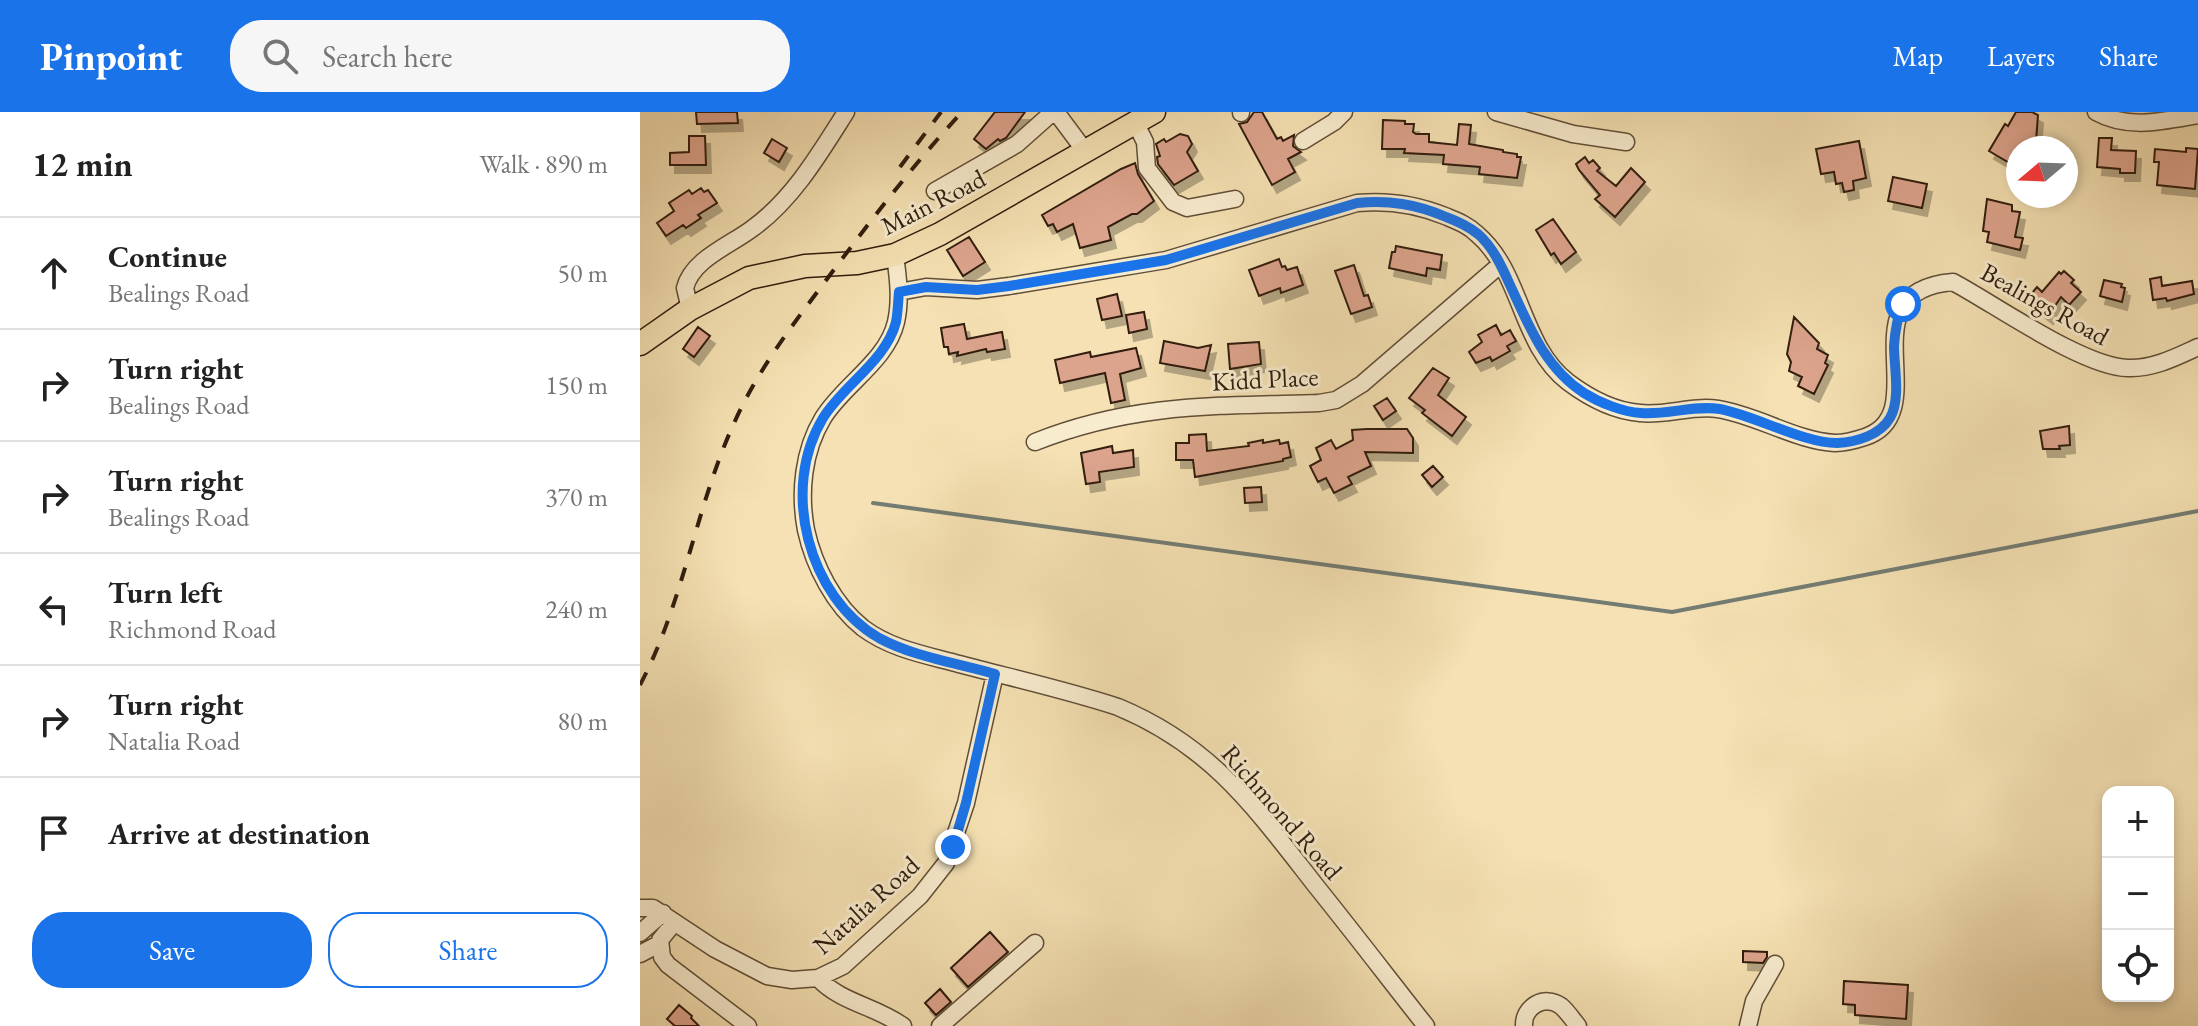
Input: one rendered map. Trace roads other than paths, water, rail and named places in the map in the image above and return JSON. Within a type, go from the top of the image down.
[{"type":"main road","name":"Main Road","points":[[640,344],[690,309],[729,287],[766,273],[805,266],[870,261],[895,255],[940,234],[1145,117]]},
{"type":"street","points":[[690,309],[685,288],[692,271],[754,228],[781,204],[846,112]]},
{"type":"street","points":[[935,191],[1017,144],[1054,112],[1085,151]]},
{"type":"street","points":[[1303,141],[1344,112]]},
{"type":"street","points":[[1496,112],[1573,134],[1626,142]]},
{"type":"street","points":[[2096,112],[2115,121],[2130,123],[2198,115]]},
{"type":"street","points":[[1145,117],[1147,168],[1173,202],[1187,208],[1235,199]]},
{"type":"street","name":"Bealings Road","points":[[899,292],[926,287],[988,289],[1166,260],[1333,209],[1378,201],[1415,205],[1467,226],[1479,235],[1501,264],[1532,334],[1548,360],[1565,380],[1587,395],[1614,407],[1641,413],[1718,409],[1835,443],[1870,436],[1892,416],[1896,320],[1911,295],[1939,283],[1953,282],[2087,358],[2111,366],[2143,367],[2198,347]]},
{"type":"street","name":"Richmond Road","points":[[895,255],[899,292],[895,324],[885,346],[822,420],[809,450],[803,478],[802,508],[808,539],[821,574],[834,595],[863,627],[902,649],[1118,707],[1146,719],[1199,753],[1250,803],[1426,1026]]},
{"type":"street","name":"Kidd Place","points":[[1035,442],[1089,423],[1151,410],[1336,400],[1362,384],[1501,264]]},
{"type":"street","name":"Natalia Road","points":[[640,908],[653,908],[715,949],[767,976],[792,980],[818,978],[843,966],[932,882],[946,863],[966,803],[995,674]]},
{"type":"street","points":[[640,933],[669,918]]},
{"type":"street","points":[[669,918],[659,944],[662,957],[668,965],[748,1026]]},
{"type":"street","points":[[940,1026],[1035,943]]},
{"type":"street","points":[[640,954],[659,944]]},
{"type":"street","points":[[1748,1026],[1754,1001],[1775,964]]},
{"type":"street","points":[[818,978],[837,995],[887,1015],[903,1026]]},
{"type":"street","points":[[1524,1026],[1527,1011],[1533,1005],[1551,1001],[1560,1005],[1578,1026]]},
{"type":"waterway","points":[[873,503],[1672,612],[2198,511]]},
{"type":"railway","points":[[900,167],[941,112]]},
{"type":"railway","points":[[640,685],[668,621],[722,453],[754,384],[787,333],[857,239],[962,112]]}]
